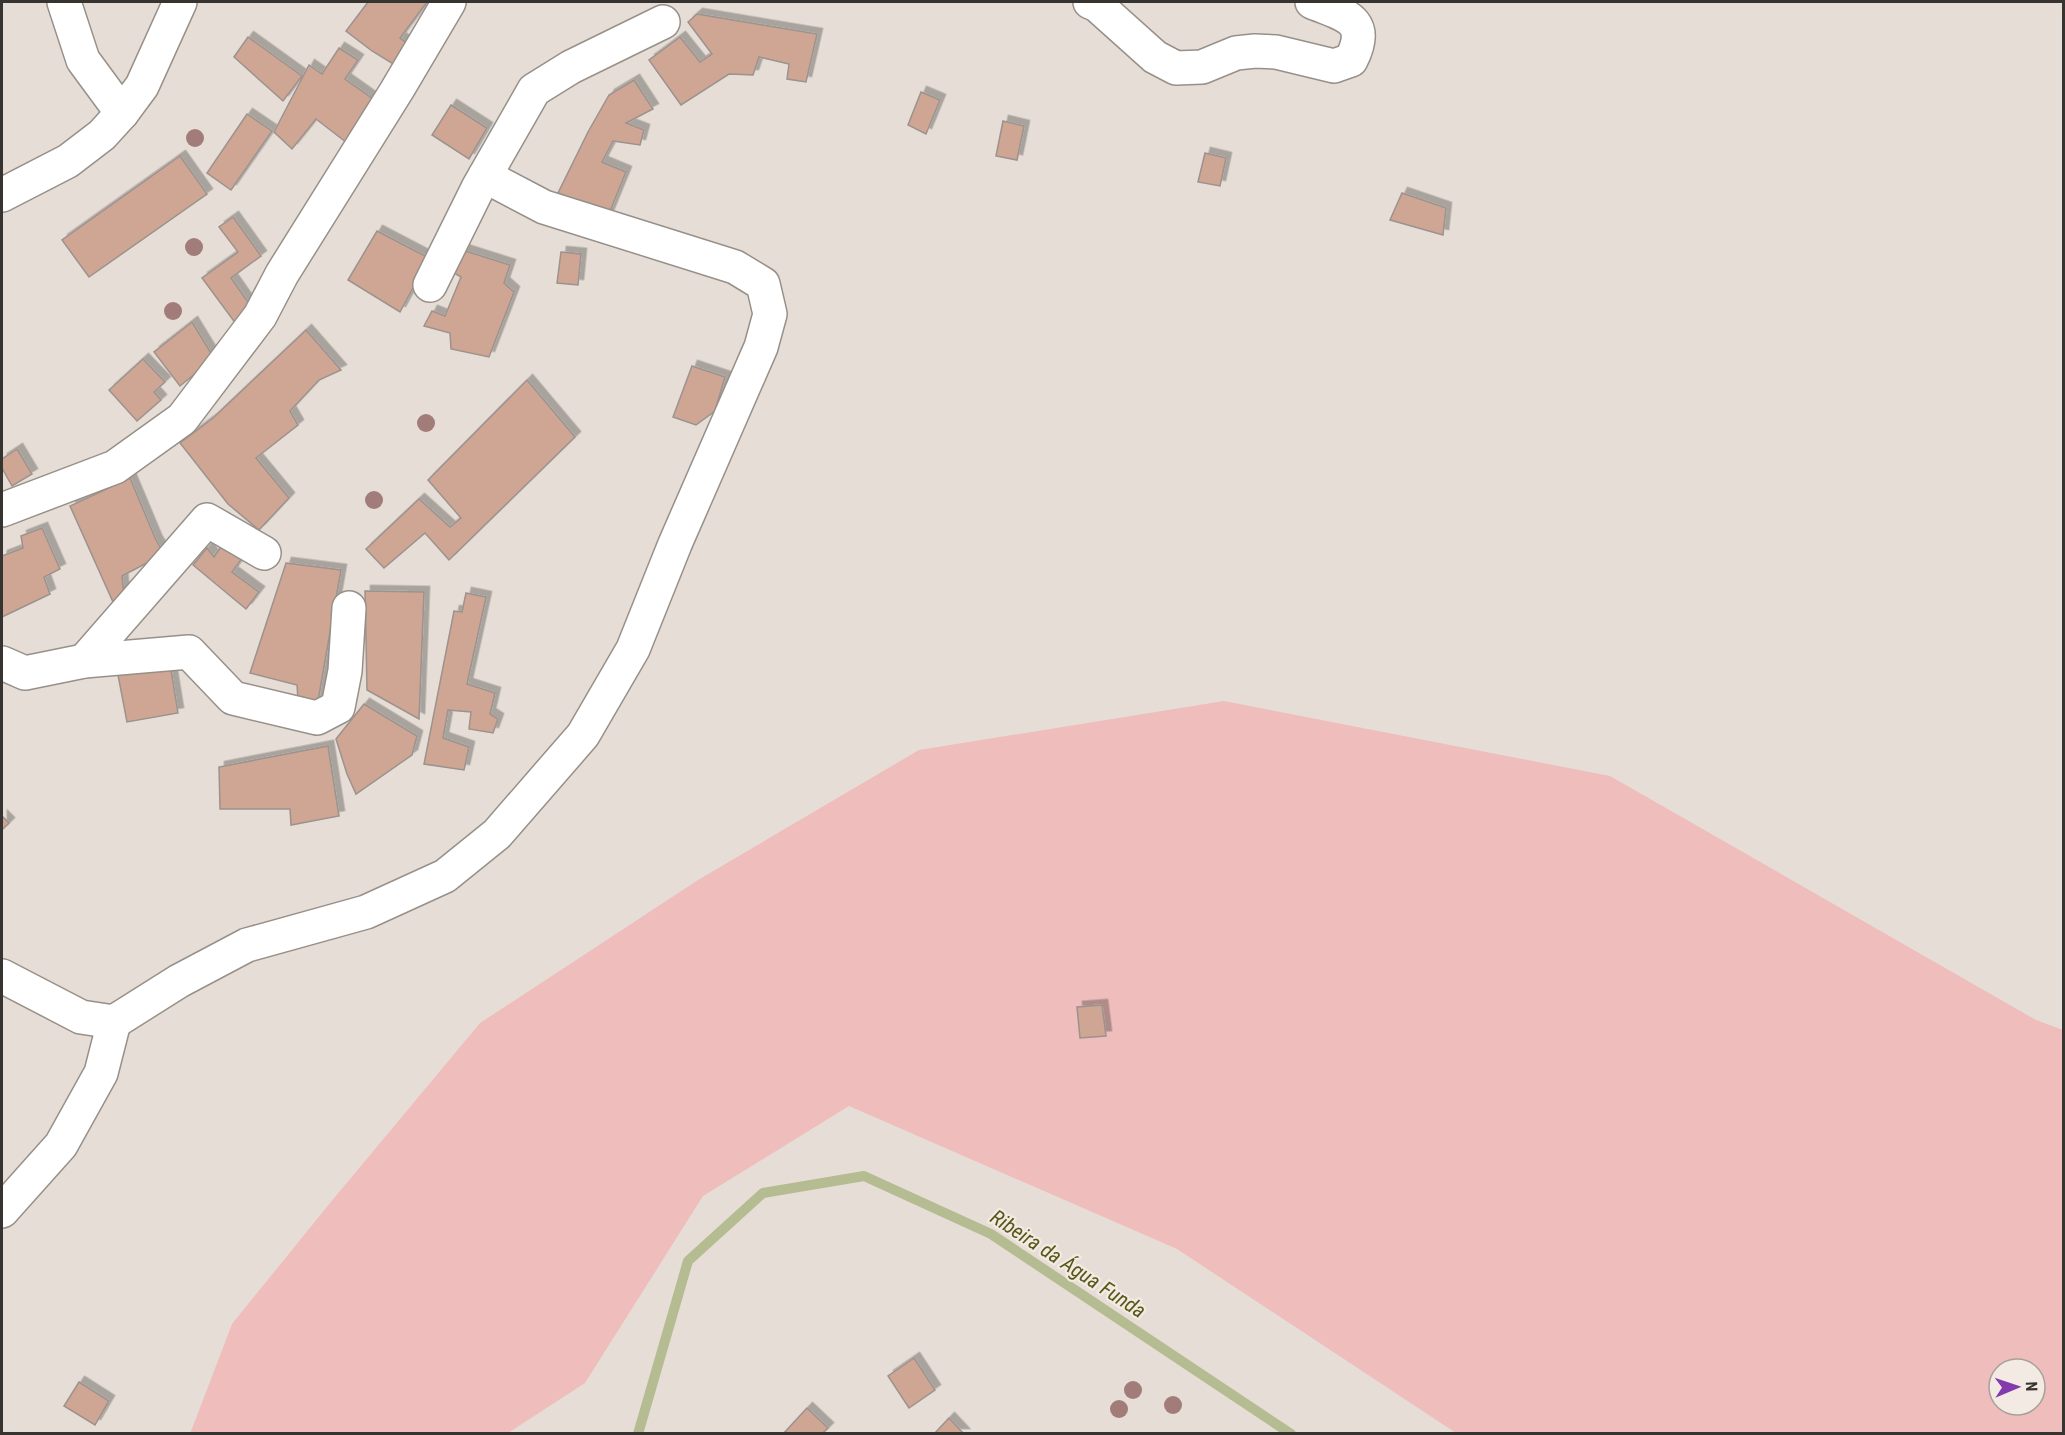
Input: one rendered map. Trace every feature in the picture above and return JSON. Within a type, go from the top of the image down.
[{"type":"street","points":[[64,2],[83,60],[122,113]]},
{"type":"street","points":[[2,195],[68,161],[102,135],[142,86],[180,2]]},
{"type":"street","points":[[2,510],[115,467],[182,419],[260,315],[282,274],[449,2]]},
{"type":"street","points":[[1090,2],[1097,5],[1155,57],[1176,68],[1202,67],[1236,53],[1255,51],[1276,52],[1334,66],[1351,60],[1358,46],[1358,30],[1351,18],[1312,2]]},
{"type":"street","points":[[430,285],[485,176],[534,90],[571,67],[663,22]]},
{"type":"street","points":[[2,976],[81,1017],[114,1022],[179,981],[247,945],[366,912],[445,876],[497,834],[582,735],[633,649],[675,544],[761,347],[770,314],[763,284],[735,267],[544,207],[485,176]]},
{"type":"street","points":[[84,661],[207,520],[264,554]]},
{"type":"street","points":[[2,663],[25,673],[84,661],[189,652],[234,698],[316,718],[338,707],[345,671],[348,608]]},
{"type":"street","points":[[2,1211],[61,1145],[100,1073],[114,1022]]},
{"type":"shaded area","points":[[1224,701],[1610,776],[2036,1020],[2063,1030],[2063,1433],[1456,1433],[1177,1249],[849,1106],[703,1196],[585,1383],[508,1433],[190,1434],[232,1324],[480,1023],[698,880],[919,750]]},
{"type":"building","points":[[368,2],[427,2],[400,38],[414,48],[403,70],[372,51],[346,31]]},
{"type":"building","points":[[697,14],[817,34],[806,82],[787,79],[789,64],[759,57],[753,75],[729,74],[681,105],[649,60],[680,37],[700,62],[712,54],[688,22]]},
{"type":"building","points":[[248,37],[302,76],[283,101],[234,57]]},
{"type":"building","points":[[339,48],[358,60],[345,79],[380,104],[351,146],[316,119],[292,149],[274,132],[309,65],[322,74]]},
{"type":"building","points":[[634,80],[653,109],[626,123],[644,130],[640,145],[613,141],[602,162],[626,172],[608,216],[558,193],[609,95]]},
{"type":"building","points":[[921,92],[940,100],[926,134],[908,125]]},
{"type":"building","points":[[451,105],[487,128],[469,159],[432,135]]},
{"type":"building","points":[[247,114],[272,131],[231,190],[207,173]]},
{"type":"building","points":[[1003,121],[1024,126],[1017,160],[996,156]]},
{"type":"building","points":[[1205,153],[1226,158],[1220,186],[1198,182]]},
{"type":"building","points":[[180,156],[207,194],[89,277],[62,240]]},
{"type":"building","points":[[1402,193],[1446,208],[1443,235],[1390,220]]},
{"type":"building","points":[[233,217],[261,256],[231,278],[257,315],[239,328],[202,278],[238,252],[219,227]]},
{"type":"building","points":[[377,231],[429,258],[400,312],[348,280]]},
{"type":"building","points":[[456,248],[510,265],[504,283],[514,292],[489,357],[451,349],[450,333],[424,326],[432,311],[445,316],[461,277],[446,268]]},
{"type":"building","points":[[561,252],[581,254],[578,285],[557,283]]},
{"type":"building","points":[[192,322],[214,358],[180,386],[154,352]]},
{"type":"building","points":[[306,330],[341,370],[319,380],[290,411],[298,425],[256,458],[289,498],[259,530],[228,504],[180,443],[213,418]]},
{"type":"building","points":[[143,359],[165,382],[154,392],[161,400],[137,421],[109,390]]},
{"type":"building","points":[[692,366],[725,377],[715,411],[696,425],[673,417]]},
{"type":"building","points":[[527,380],[575,437],[449,560],[425,533],[384,568],[366,549],[419,499],[450,527],[461,518],[428,480]]},
{"type":"building","points":[[17,449],[32,474],[12,486],[2,468],[2,459]]},
{"type":"building","points":[[130,478],[164,554],[122,576],[124,597],[113,602],[70,506]]},
{"type":"building","points":[[42,528],[60,569],[44,577],[50,594],[2,617],[2,556],[23,548],[21,536]]},
{"type":"building","points":[[222,545],[243,557],[232,572],[259,592],[246,609],[193,565],[207,548],[214,557]]},
{"type":"building","points":[[286,563],[341,570],[318,701],[298,700],[297,685],[250,673]]},
{"type":"building","points":[[365,591],[424,592],[419,719],[367,690]]},
{"type":"building","points":[[466,593],[486,597],[467,684],[495,693],[490,714],[498,719],[493,733],[469,729],[471,712],[448,710],[443,738],[469,747],[464,770],[424,764],[454,611],[462,612]]},
{"type":"building","points":[[170,664],[178,713],[127,722],[118,675]]},
{"type":"building","points":[[364,704],[417,736],[412,755],[356,794],[336,739]]},
{"type":"building","points":[[328,746],[339,816],[291,825],[290,809],[220,809],[219,767]]},
{"type":"building","points":[[2,816],[9,823],[2,830]]},
{"type":"building","points":[[1102,1005],[1106,1036],[1080,1038],[1077,1007]]},
{"type":"building","points":[[914,1358],[935,1390],[909,1408],[888,1376]]},
{"type":"building","points":[[79,1382],[109,1401],[95,1425],[64,1406]]},
{"type":"building","points":[[807,1408],[828,1428],[822,1434],[783,1434]]},
{"type":"building","points":[[949,1418],[964,1434],[934,1434]]},
{"type":"waterway","name":"Ribeira da Água Funda","points":[[638,1434],[688,1261],[763,1193],[864,1176],[991,1234],[1291,1434]]}]
